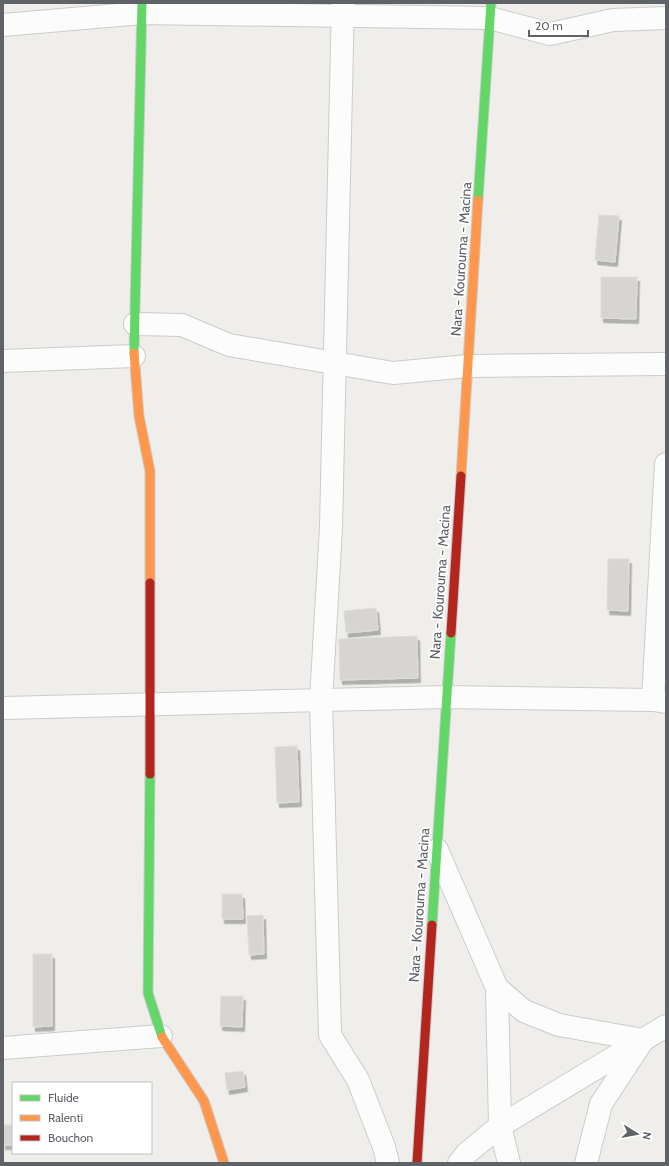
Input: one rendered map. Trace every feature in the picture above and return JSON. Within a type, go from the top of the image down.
[{"type":"street","points":[[142,8],[134,356],[139,416],[150,471],[149,519],[151,704],[148,993],[161,1036],[204,1101],[224,1163]]},
{"type":"street","points":[[3,25],[142,8],[491,10],[550,34],[614,20],[666,18]]},
{"type":"street","points":[[343,9],[331,527],[321,700],[330,1035],[358,1080],[384,1146],[388,1163]]},
{"type":"street","name":"Nara - Kourouma - Macina","points":[[417,1163],[491,10]]},
{"type":"street","points":[[135,324],[182,325],[229,345],[393,373],[468,366],[666,364]]},
{"type":"street","points":[[3,361],[134,356]]},
{"type":"street","points":[[3,708],[447,697],[659,701],[666,464]]},
{"type":"street","points":[[437,850],[497,988],[500,1126],[509,1163]]},
{"type":"street","points":[[497,988],[524,1011],[559,1026],[643,1040]]},
{"type":"street","points":[[458,1163],[466,1153],[500,1126],[666,1026]]},
{"type":"street","points":[[3,1048],[161,1036]]},
{"type":"street","points":[[586,1163],[601,1104],[643,1040]]},
{"type":"building","points":[[599,215],[619,216],[615,262],[595,260]]},
{"type":"building","points":[[601,277],[637,277],[636,319],[601,318]]},
{"type":"building","points":[[608,559],[629,559],[628,611],[607,610]]},
{"type":"building","points":[[376,608],[378,630],[346,633],[344,611]]},
{"type":"building","points":[[417,636],[418,678],[340,680],[339,639]]},
{"type":"building","points":[[297,746],[299,802],[277,803],[275,747]]},
{"type":"building","points":[[222,894],[242,894],[243,919],[222,919]]},
{"type":"building","points":[[263,915],[264,954],[249,955],[247,916]]},
{"type":"building","points":[[33,954],[52,954],[52,1026],[33,1027]]},
{"type":"building","points":[[221,996],[243,996],[242,1027],[220,1026]]},
{"type":"building","points":[[243,1071],[245,1087],[227,1090],[225,1073]]},
{"type":"building","points":[[3,1125],[12,1125],[12,1145],[3,1145]]},
{"type":"traffic: fast","points":[[134,353],[142,3]]},
{"type":"traffic: fast","points":[[478,200],[491,3]]},
{"type":"traffic: fast","points":[[432,925],[451,633]]},
{"type":"traffic: fast","points":[[150,774],[148,993],[162,1037]]},
{"type":"traffic: slow","points":[[461,476],[478,200]]},
{"type":"traffic: slow","points":[[134,353],[139,416],[150,471],[150,583]]},
{"type":"traffic: slow","points":[[162,1037],[204,1101],[224,1163]]},
{"type":"traffic: jam","points":[[451,633],[461,476]]},
{"type":"traffic: jam","points":[[150,583],[150,774]]},
{"type":"traffic: jam","points":[[417,1163],[432,925]]}]
